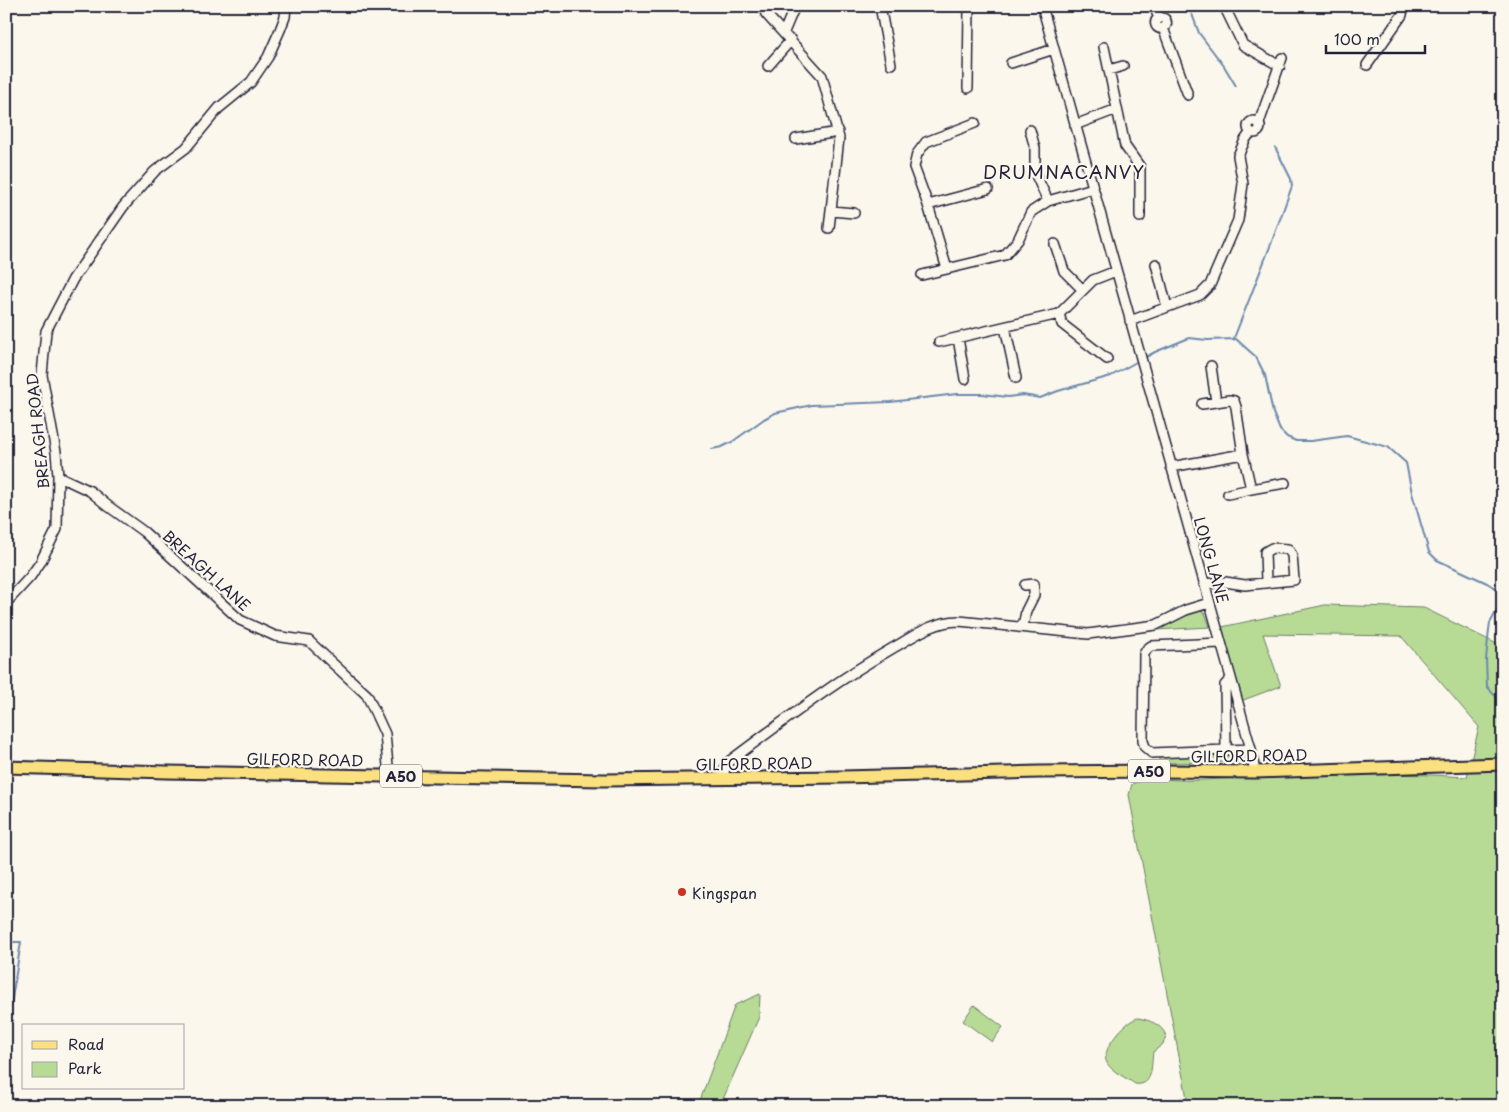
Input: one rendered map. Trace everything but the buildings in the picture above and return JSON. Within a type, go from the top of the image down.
[{"type":"main road","name":"GILFORD ROAD","points":[[6,767],[166,772],[604,780],[1059,771],[1162,770],[1255,772],[1503,764]]},
{"type":"street","name":"BREAGH ROAD","points":[[6,603],[35,570],[57,529],[58,476],[56,452],[42,375],[46,331],[73,279],[123,207],[155,171],[186,148],[219,108],[256,76],[268,57],[280,30],[285,17],[286,6]]},
{"type":"street","points":[[763,6],[766,14],[822,76],[839,138],[829,228]]},
{"type":"street","points":[[784,32],[795,6]]},
{"type":"street","points":[[880,6],[890,64]]},
{"type":"street","points":[[968,88],[969,6]]},
{"type":"street","name":"LONG LANE","points":[[1042,6],[1251,749],[1255,772]]},
{"type":"street","points":[[1154,6],[1159,18],[1163,18],[1167,22],[1163,28],[1188,95]]},
{"type":"street","points":[[1368,65],[1402,14],[1403,6]]},
{"type":"street","points":[[1130,321],[1200,295],[1207,290],[1214,278],[1238,220],[1243,184],[1238,156],[1250,133],[1249,123],[1253,121],[1259,123],[1281,62],[1243,45],[1226,10]]},
{"type":"street","points":[[768,66],[791,40]]},
{"type":"street","points":[[1104,47],[1126,146],[1140,167],[1140,217]]},
{"type":"street","points":[[1010,63],[1054,50]]},
{"type":"street","points":[[1109,70],[1123,66]]},
{"type":"street","points":[[1075,125],[1118,108]]},
{"type":"street","points":[[948,269],[914,167],[917,154],[926,142],[975,123]]},
{"type":"street","points":[[1030,130],[1035,148],[1035,173],[1048,201]]},
{"type":"street","points":[[796,139],[838,132]]},
{"type":"street","points":[[922,275],[1005,255],[1018,240],[1031,212],[1048,201],[1093,188]]},
{"type":"street","points":[[928,205],[988,189]]},
{"type":"street","points":[[831,211],[854,213]]},
{"type":"street","points":[[1055,244],[1064,271],[1083,290]]},
{"type":"street","points":[[1156,264],[1167,308]]},
{"type":"street","points":[[939,342],[1059,314],[1093,280],[1116,271]]},
{"type":"street","points":[[1059,314],[1062,324],[1107,359]]},
{"type":"street","points":[[1005,327],[1016,378]]},
{"type":"street","points":[[958,338],[965,379]]},
{"type":"street","points":[[1211,366],[1216,402]]},
{"type":"street","points":[[1202,404],[1229,400],[1235,403],[1243,454],[1252,489]]},
{"type":"street","points":[[1171,467],[1243,454]]},
{"type":"street","name":"BREAGH LANE","points":[[58,476],[90,490],[108,506],[144,532],[240,620],[275,636],[309,641],[367,695],[385,734],[390,776]]},
{"type":"street","points":[[1228,494],[1285,483]]},
{"type":"street","points":[[1204,584],[1225,582],[1245,585],[1294,580],[1290,551],[1284,548],[1268,550],[1264,556],[1266,582]]},
{"type":"street","points":[[1024,627],[1026,611],[1034,595],[1033,584]]},
{"type":"street","points":[[722,778],[727,764],[813,699],[866,664],[933,625],[959,621],[1088,634],[1103,633],[1156,625],[1186,610],[1210,603]]},
{"type":"street","points":[[1221,644],[1151,646],[1147,649],[1144,654],[1144,741],[1152,752],[1251,749]]},
{"type":"street","points":[[1226,749],[1225,685],[1231,679]]},
{"type":"green space","points":[[1325,605],[1424,608],[1503,647],[1503,1106],[1172,1106],[1180,1098],[1187,1098],[1129,795],[1132,784],[1158,779],[1194,780],[1335,774],[1467,777],[1479,727],[1401,636],[1263,634],[1281,686],[1238,702],[1217,628]]},
{"type":"green space","points":[[1198,610],[1205,613],[1210,627],[1156,630],[1168,622]]},
{"type":"green space","points":[[1242,752],[1244,762],[1159,763],[1159,754]]},
{"type":"green space","points":[[760,994],[759,1017],[720,1106],[698,1106],[735,1005]]},
{"type":"green space","points":[[974,1005],[1003,1027],[992,1042],[963,1021]]},
{"type":"green space","points":[[1138,1018],[1151,1021],[1161,1028],[1166,1036],[1163,1044],[1153,1052],[1149,1078],[1146,1082],[1135,1084],[1112,1069],[1107,1063],[1106,1058],[1110,1044],[1115,1037],[1127,1024]]},
{"type":"waterway","points":[[1189,6],[1199,33],[1224,66],[1236,86]]},
{"type":"waterway","points":[[1234,338],[1292,186],[1291,179],[1275,147]]},
{"type":"waterway","points":[[1144,358],[1189,338],[1207,340],[1236,339],[1256,357],[1265,375],[1273,413],[1280,430],[1287,437],[1296,441],[1311,441],[1347,436],[1388,447],[1406,463],[1412,493],[1429,552],[1437,560],[1487,583],[1499,592],[1499,607],[1490,623],[1486,659],[1487,686],[1493,694],[1503,700]]},
{"type":"waterway","points":[[712,449],[732,442],[775,413],[812,405],[890,402],[957,394],[1008,397],[1023,395],[1040,398],[1111,376],[1138,361]]},
{"type":"waterway","points":[[6,942],[21,942],[6,1036]]},
{"type":"place","name":"Kingspan","points":[[682,892]]},
{"type":"district","name":"DRUMNACANVY","points":[[1064,171]]}]
